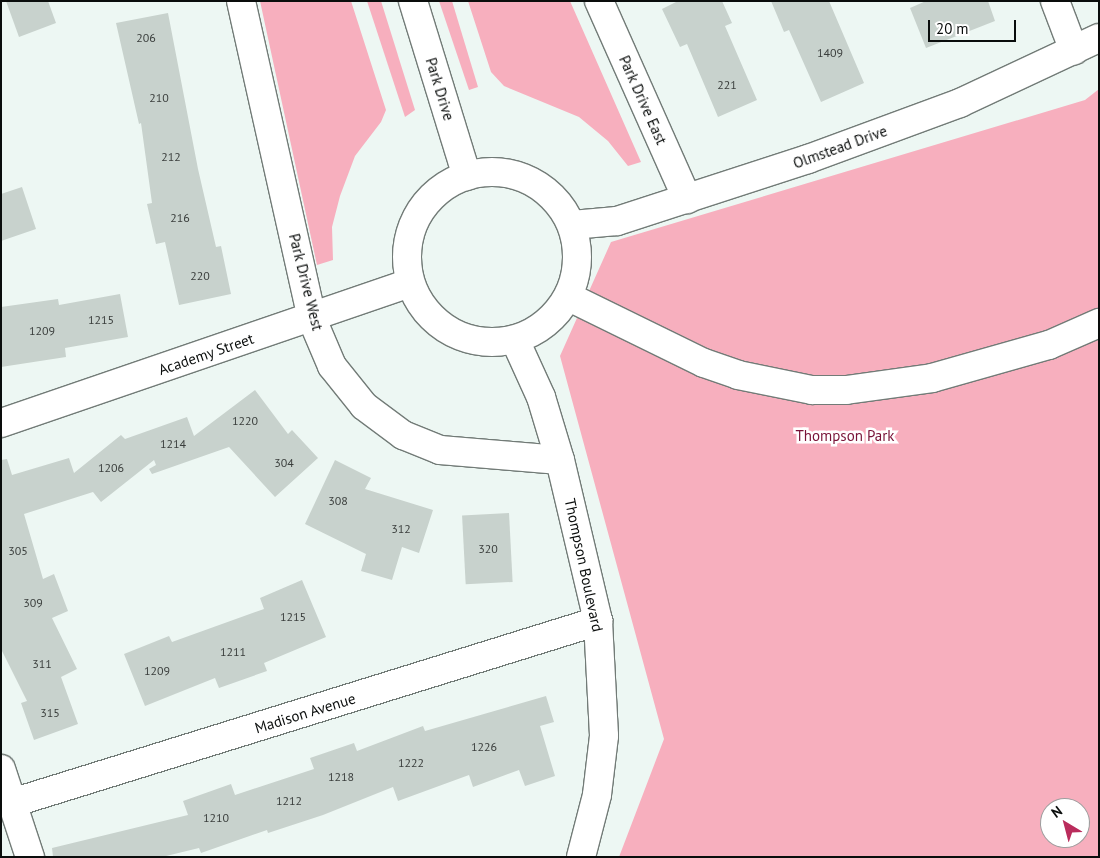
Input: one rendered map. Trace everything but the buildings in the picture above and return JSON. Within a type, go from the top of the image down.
[{"type":"street","name":"Park Drive West","points":[[241,1],[312,319],[338,373],[364,406],[403,435],[440,450],[560,460]]},
{"type":"street","name":"Park Drive","points":[[413,1],[467,176]]},
{"type":"street","name":"Park Drive East","points":[[599,1],[687,199]]},
{"type":"street","points":[[1055,1],[1074,51]]},
{"type":"street","name":"Olmstead Drive","points":[[572,224],[617,221],[808,159],[960,103],[1099,38]]},
{"type":"street","points":[[492,171],[517,175],[540,186],[559,202],[572,224],[578,248],[576,273],[569,297],[555,316],[536,331],[514,340],[488,343],[463,338],[440,325],[422,306],[410,282],[406,256],[411,230],[424,206],[443,187],[467,176],[492,171]]},
{"type":"street","name":"Academy Street","points":[[1,423],[312,319],[410,282]]},
{"type":"street","points":[[569,297],[704,363],[738,375],[812,390],[846,390],[932,378],[1049,345],[1099,323]]},
{"type":"street","name":"Thompson Boulevard","points":[[514,340],[542,397],[560,460],[598,621],[604,736],[596,795],[581,857]]},
{"type":"street","name":"Madison Avenue","points":[[12,803],[598,621]]},
{"type":"street","points":[[1,769],[30,857]]},
{"type":"green space","points":[[260,1],[351,1],[386,110],[381,122],[355,156],[340,196],[332,227],[333,260],[317,265]]},
{"type":"green space","points":[[367,1],[381,1],[415,110],[405,117]]},
{"type":"green space","points":[[439,1],[452,1],[478,87],[469,90]]},
{"type":"green space","points":[[468,1],[570,1],[641,162],[628,166],[608,141],[579,117],[504,86],[491,72]]},
{"type":"green space","name":"Thompson Park","points":[[1099,89],[1099,857],[619,857],[664,739],[560,356],[611,242],[1085,100]]}]
